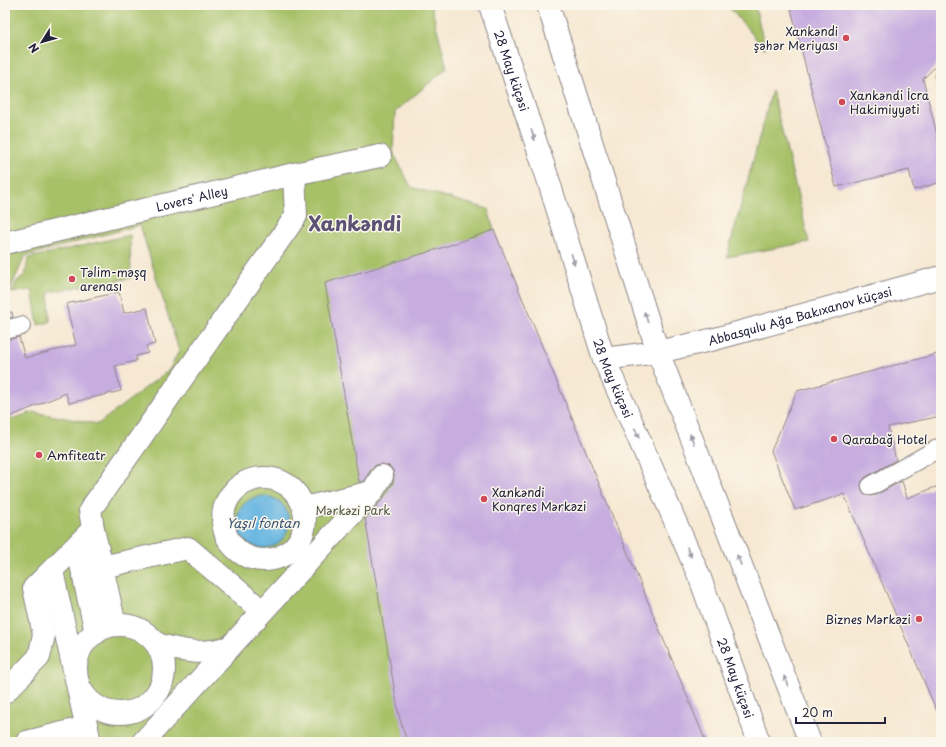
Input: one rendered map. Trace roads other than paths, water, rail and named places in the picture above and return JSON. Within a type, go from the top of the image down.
[{"type":"street","name":"28 May küçəsi","points":[[490,5],[548,179],[604,359],[700,578],[759,742]]},
{"type":"street","points":[[548,5],[641,303],[658,352],[810,742]]},
{"type":"street","name":"Lovers' Alley","points":[[5,242],[294,174],[380,156]]},
{"type":"street","points":[[105,629],[102,567],[90,510],[296,216],[294,174]]},
{"type":"street","name":"Abbasqulu Ağa Bakıxanov küçəsi","points":[[604,359],[658,352],[715,339],[941,277]]},
{"type":"street","points":[[268,478],[279,481],[290,487],[298,496],[304,508],[306,519],[304,531],[299,542],[291,551],[280,557],[268,560],[256,560],[245,556],[234,548],[227,538],[224,526],[223,514],[227,502],[234,491],[244,483],[255,479],[268,478]]},
{"type":"street","points":[[143,742],[377,484],[304,508]]},
{"type":"street","points":[[5,692],[39,657],[44,635],[34,588],[93,529]]},
{"type":"street","points":[[77,546],[105,629]]},
{"type":"street","points":[[102,567],[188,548],[262,611]]},
{"type":"street","points":[[268,560],[284,587]]},
{"type":"street","points":[[27,742],[88,735],[52,571]]},
{"type":"street","points":[[134,627],[147,634],[157,644],[163,657],[164,670],[162,684],[155,696],[145,706],[132,712],[111,712],[92,703],[82,692],[76,678],[76,662],[81,648],[90,636],[105,629],[134,627]]},
{"type":"street","points":[[157,644],[183,652],[201,653],[217,651],[230,647]]},
{"type":"lane","points":[[871,486],[941,447]]},
{"type":"water","name":"Yaşıl fontan","points":[[263,496],[273,498],[281,504],[287,512],[289,522],[287,532],[281,540],[273,546],[263,548],[253,546],[245,540],[239,532],[237,522],[239,512],[245,504],[253,498]]},
{"type":"place","name":"Xankəndi şəhər Meriyası","points":[[846,38]]},
{"type":"place","name":"Xankəndi İcra Hakimiyyəti","points":[[842,102]]},
{"type":"place","name":"Təlim-məşq arenası","points":[[72,279]]},
{"type":"place","name":"Qarabağ Hotel","points":[[834,439]]},
{"type":"place","name":"Amfiteatr","points":[[39,455]]},
{"type":"place","name":"Xankəndi Konqres Mərkəzi","points":[[484,499]]},
{"type":"place","name":"Biznes Mərkəzi","points":[[919,619]]},
{"type":"district","name":"Xankəndi","points":[[355,223]]},
{"type":"park label","name":"Mərkəzi Park","points":[[353,510]]}]
